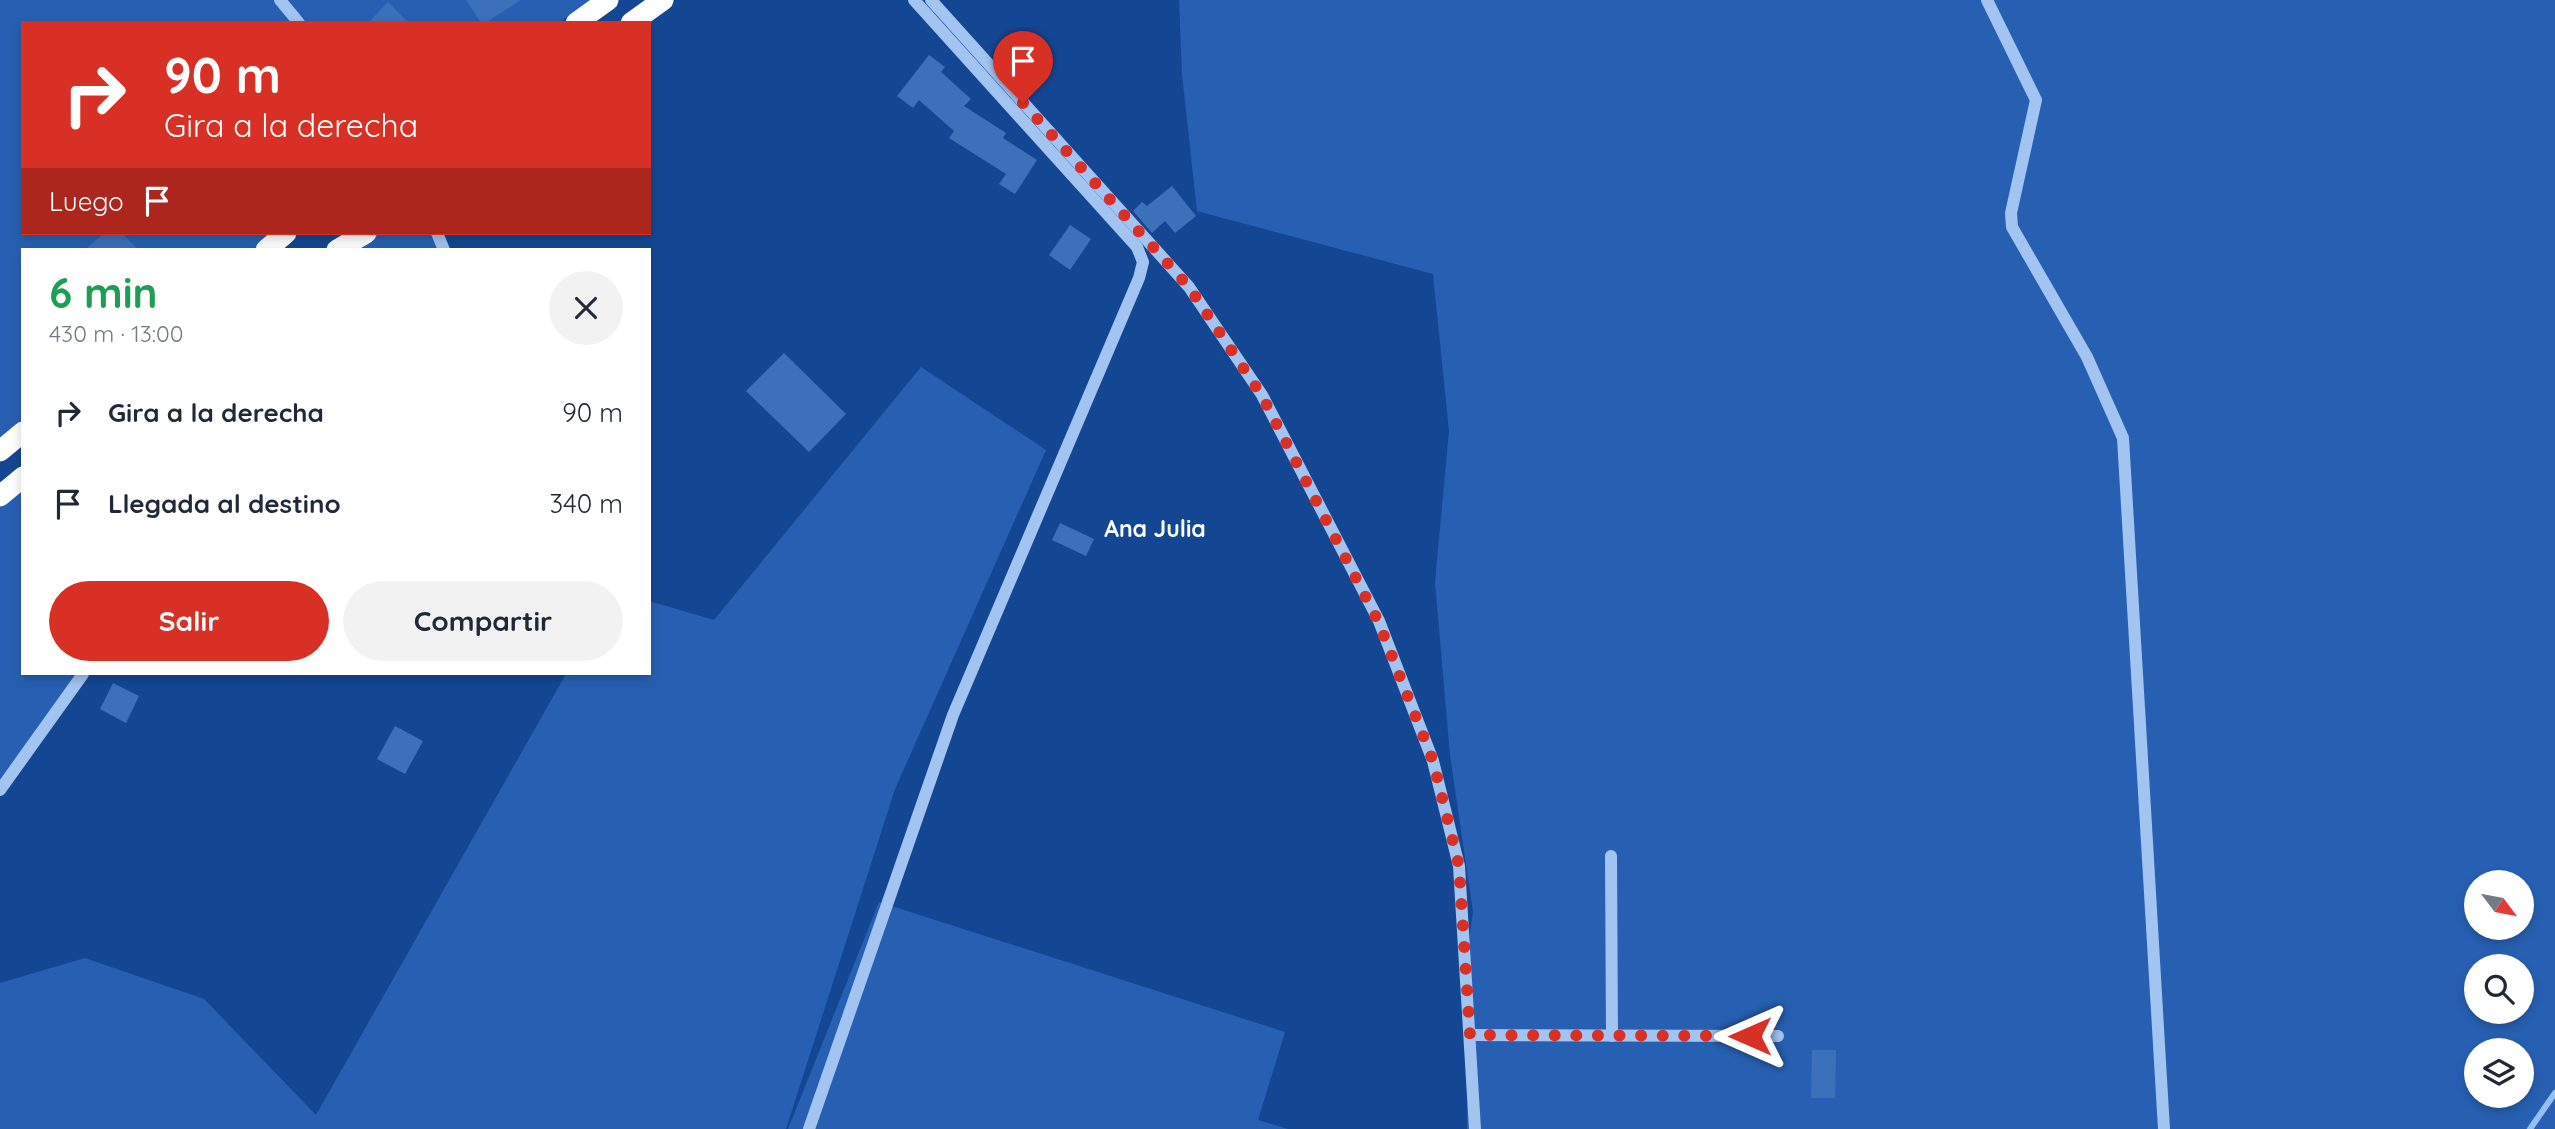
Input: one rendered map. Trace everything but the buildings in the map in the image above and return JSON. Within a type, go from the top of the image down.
[{"type":"highway","points":[[579,21],[608,0]]},
{"type":"highway","points":[[634,21],[663,0]]},
{"type":"highway","points":[[268,248],[284,235]]},
{"type":"highway","points":[[340,248],[363,235]]},
{"type":"highway","points":[[0,451],[21,434]]},
{"type":"highway","points":[[0,496],[21,479]]},
{"type":"street","points":[[280,0],[297,21]]},
{"type":"street","points":[[809,1129],[953,715],[1139,278],[1143,262],[1137,247],[914,0]]},
{"type":"street","points":[[931,0],[1189,287],[1262,396],[1378,621],[1433,761],[1459,866],[1475,1129]]},
{"type":"street","points":[[1987,0],[2036,100],[2011,213],[2012,227],[2087,357],[2123,438],[2164,1129]]},
{"type":"street","points":[[0,790],[82,675]]},
{"type":"street","points":[[1611,856],[1612,1036]]},
{"type":"street","points":[[1470,1035],[1778,1036]]},
{"type":"shaded area","points":[[0,0],[590,0],[562,21],[21,21],[21,235],[284,235],[268,248],[21,248],[21,434],[0,451]]},
{"type":"shaded area","points":[[1179,0],[2555,0],[2555,1129],[1467,1129],[1468,946],[1473,912],[1450,755],[1435,582],[1449,431],[1433,274],[1197,211],[1182,74]]},
{"type":"shaded area","points":[[363,235],[438,235],[443,248],[340,248]]},
{"type":"shaded area","points":[[921,367],[1046,450],[895,789],[786,1129],[0,1129],[0,983],[85,958],[204,999],[316,1115],[565,675],[651,675],[651,602],[714,620]]},
{"type":"shaded area","points":[[21,479],[21,675],[82,675],[0,790],[0,496]]},
{"type":"shaded area","points":[[879,902],[1285,1032],[1258,1120],[1288,1129],[788,1129]]},
{"type":"waterway","points":[[2530,1129],[2555,1093]]},
{"type":"district","name":"Ana Julia","points":[[1155,529]]},
{"type":"route","points":[[1023,103],[1189,287],[1262,396],[1378,621],[1433,761],[1459,866],[1470,1035],[1750,1036]]}]
